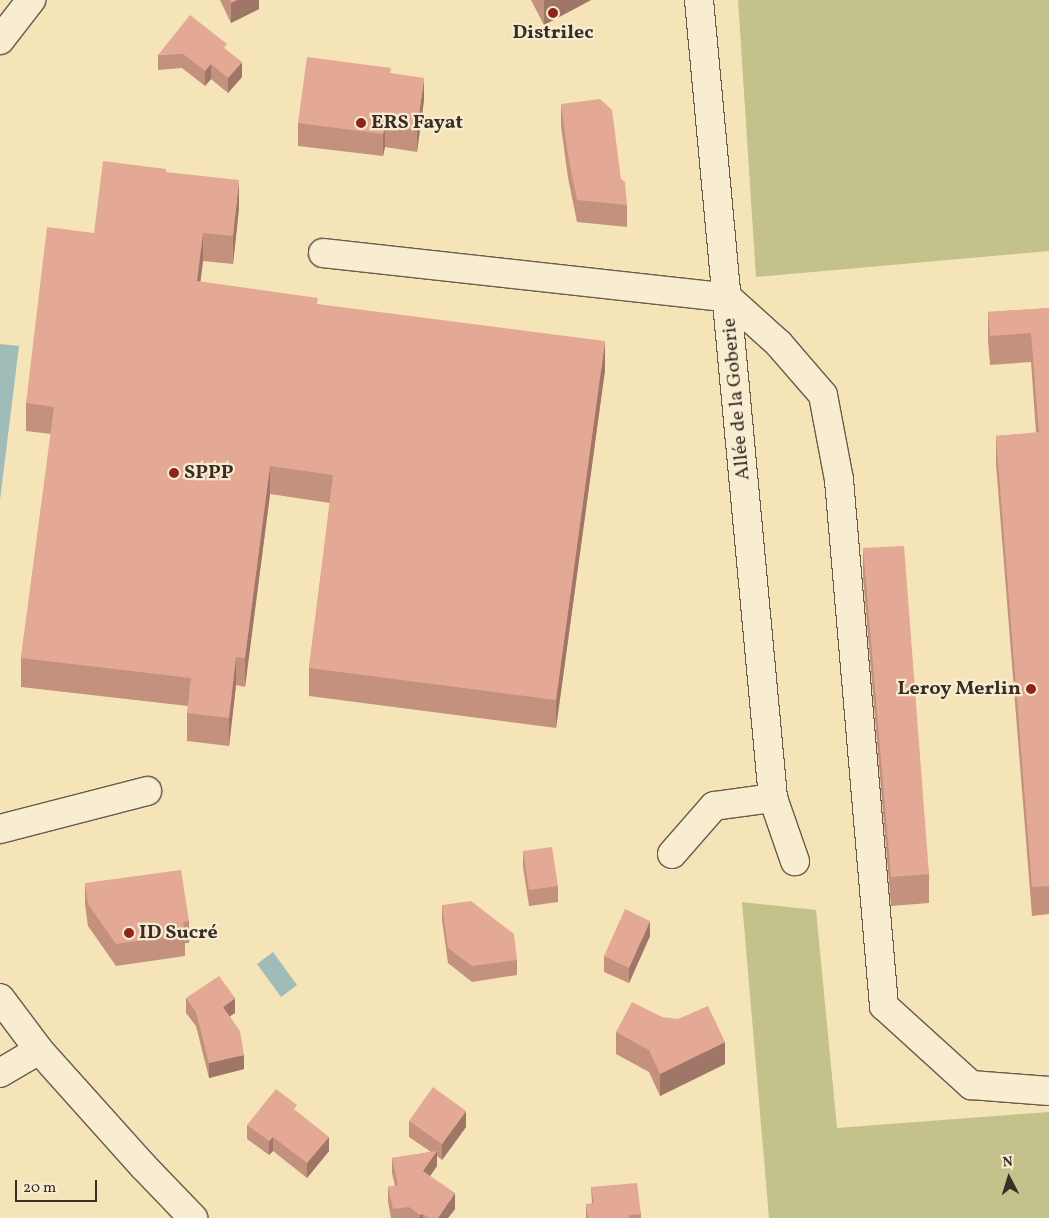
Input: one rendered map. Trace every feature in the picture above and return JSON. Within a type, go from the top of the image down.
[{"type":"street","points":[[0,40],[31,0]]},
{"type":"street","name":"Allée de la Goberie","points":[[699,0],[728,298],[772,798],[795,861]]},
{"type":"street","points":[[323,253],[728,298],[779,344],[823,395],[839,480],[884,1006],[971,1085],[1049,1092]]},
{"type":"street","points":[[0,830],[147,791]]},
{"type":"street","points":[[672,854],[714,806],[772,798]]},
{"type":"street","points":[[0,998],[39,1050],[144,1167],[193,1218]]},
{"type":"street","points":[[0,1073],[39,1050]]},
{"type":"shaded area","points":[[738,0],[1049,0],[1049,251],[756,277]]},
{"type":"shaded area","points":[[742,902],[816,910],[837,1128],[1049,1112],[1049,1218],[769,1218]]},
{"type":"water","points":[[0,344],[19,346],[0,500]]},
{"type":"water","points":[[273,952],[297,985],[281,997],[257,964]]},
{"type":"building","points":[[190,15],[227,44],[224,48],[242,62],[228,78],[211,64],[205,71],[182,53],[158,55]]},
{"type":"building","name":"ERS Fayat","points":[[307,57],[391,68],[390,73],[424,78],[417,130],[385,125],[383,134],[298,123]]},
{"type":"building","points":[[600,99],[612,110],[621,179],[625,182],[627,205],[577,200],[561,104]]},
{"type":"building","points":[[103,161],[166,169],[166,172],[239,180],[233,236],[203,233],[197,281],[318,298],[317,304],[605,341],[556,700],[309,668],[333,475],[270,466],[245,658],[236,657],[229,718],[187,713],[191,678],[21,658],[54,407],[26,403],[47,227],[94,233]]},
{"type":"building","name":"Leroy Merlin","points":[[1049,308],[1049,886],[1032,887],[996,436],[1039,432],[1031,333],[990,336],[988,312]]},
{"type":"building","points":[[904,546],[929,874],[891,877],[863,548]]},
{"type":"building","points":[[552,847],[558,886],[529,890],[523,851]]},
{"type":"building","points":[[181,870],[189,921],[183,922],[185,934],[116,944],[88,904],[85,883]]},
{"type":"building","points":[[471,901],[514,934],[517,960],[472,966],[448,948],[442,905]]},
{"type":"building","points":[[625,909],[650,921],[629,968],[604,956]]},
{"type":"building","points":[[219,976],[235,998],[223,1007],[240,1031],[244,1055],[209,1063],[196,1012],[186,998]]},
{"type":"building","points":[[632,1002],[662,1017],[678,1019],[708,1006],[725,1042],[660,1074],[649,1050],[616,1032]]},
{"type":"building","points":[[433,1087],[466,1111],[442,1144],[409,1121]]},
{"type":"building","points":[[276,1089],[297,1105],[294,1109],[329,1137],[307,1163],[273,1137],[269,1141],[247,1125]]},
{"type":"building","points":[[437,1151],[423,1171],[455,1193],[438,1218],[420,1215],[409,1207],[393,1209],[388,1187],[398,1185],[392,1158]]},
{"type":"building","points":[[637,1183],[641,1214],[629,1215],[629,1218],[588,1218],[586,1204],[594,1203],[591,1187]]},
{"type":"place","name":"Distrilec","points":[[553,13]]},
{"type":"place","name":"ERS Fayat","points":[[361,123]]},
{"type":"place","name":"SPPP","points":[[174,473]]},
{"type":"place","name":"Leroy Merlin","points":[[1031,689]]},
{"type":"place","name":"ID Sucré","points":[[129,933]]}]
